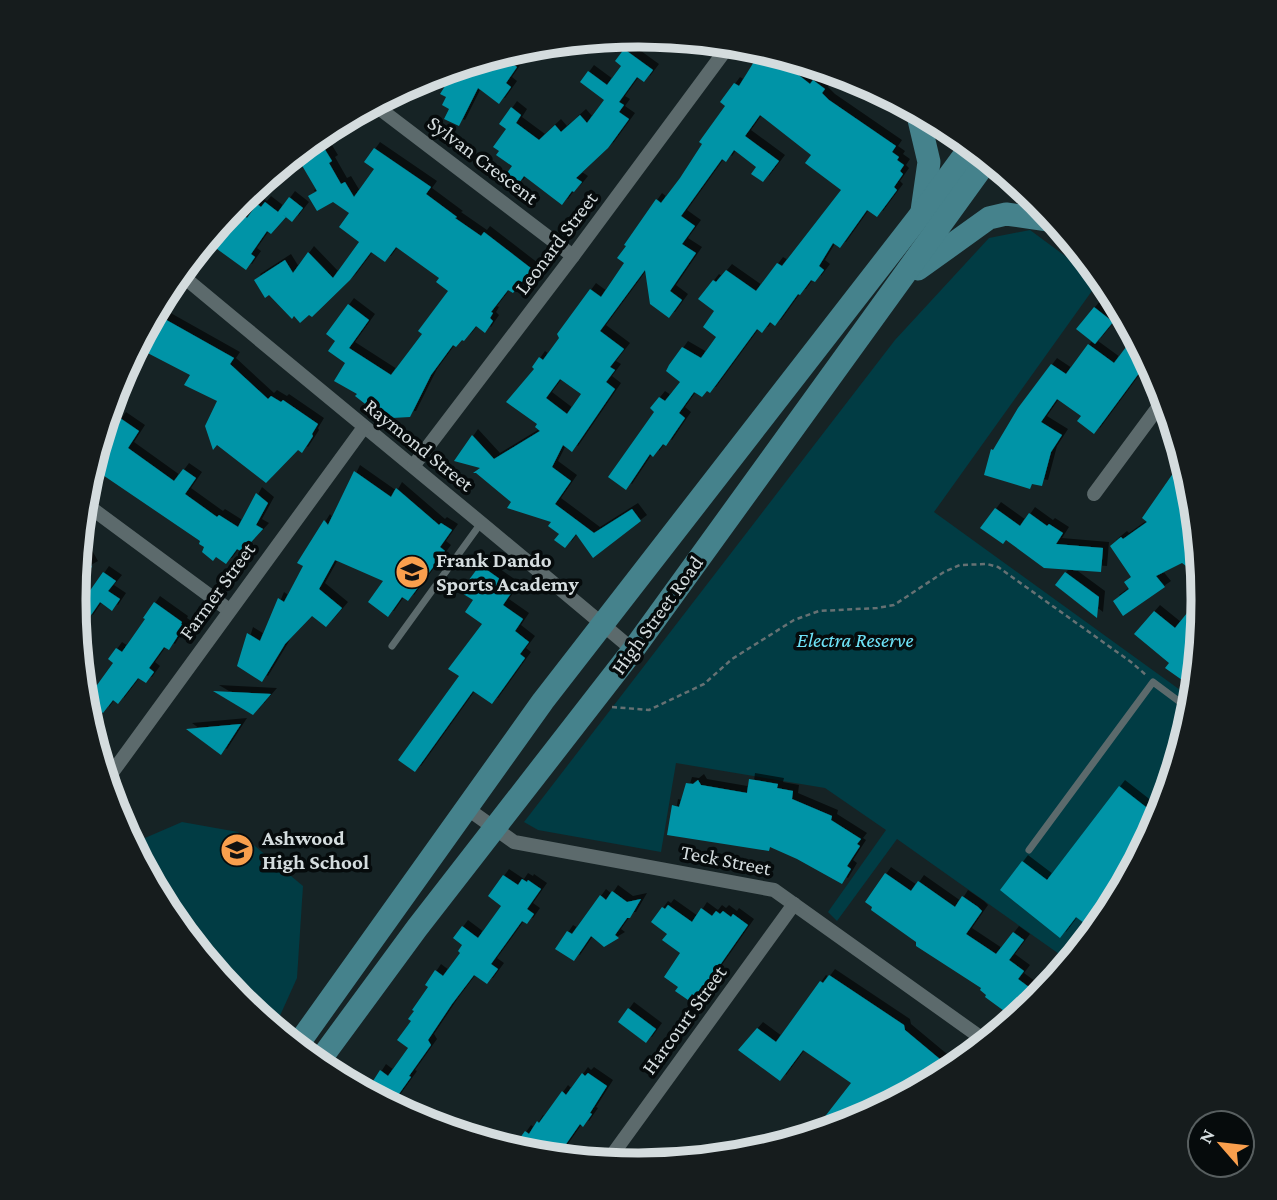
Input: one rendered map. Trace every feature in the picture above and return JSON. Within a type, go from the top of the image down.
[{"type":"main road","points":[[920,124],[929,162],[921,214]]},
{"type":"main road","name":"High Street Road","points":[[302,1039],[466,807],[602,624],[921,214],[977,163]]},
{"type":"main road","name":"High Street Road","points":[[324,1055],[417,928],[633,650],[899,284],[979,164]]},
{"type":"main road","points":[[899,284],[943,249],[989,218],[1006,214],[1038,219]]},
{"type":"street","name":"Leonard Street","points":[[414,465],[723,54]]},
{"type":"street","name":"Sylvan Crescent","points":[[383,110],[573,256]]},
{"type":"street","name":"Raymond Street","points":[[188,281],[364,427],[414,465],[633,650]]},
{"type":"street","points":[[1094,494],[1157,409]]},
{"type":"street","name":"Farmer Street","points":[[113,771],[364,427]]},
{"type":"street","points":[[93,509],[229,610]]},
{"type":"street","name":"Teck Street","points":[[466,807],[514,842],[774,890],[978,1036]]},
{"type":"street","name":"Harcourt Street","points":[[614,1152],[794,904]]},
{"type":"lane","points":[[392,646],[481,523]]},
{"type":"lane","points":[[1029,850],[1153,682],[1182,703]]},
{"type":"path","points":[[608,707],[649,710],[704,684],[732,659],[794,620],[819,611],[894,605],[944,572],[960,565],[987,564],[998,567],[1131,662],[1153,682]]},
{"type":"green space","name":"Electra Reserve","points":[[1030,230],[1078,266],[1094,288],[934,512],[1184,692],[1162,778],[1149,812],[1117,876],[1077,936],[1061,955],[897,839],[837,921],[828,912],[886,830],[825,788],[676,763],[661,852],[538,830],[524,822],[895,340],[989,238]]},
{"type":"green space","points":[[182,822],[238,832],[303,886],[297,978],[278,1020],[248,991],[200,936],[160,876],[141,840]]},
{"type":"building","points":[[624,49],[653,70],[644,82],[637,77],[619,102],[624,105],[619,112],[629,119],[608,148],[576,178],[582,182],[562,205],[524,176],[517,186],[504,177],[512,166],[496,155],[499,151],[493,147],[506,129],[499,124],[511,107],[521,115],[516,123],[539,140],[555,125],[561,132],[580,115],[587,123],[604,100],[580,82],[588,71],[607,85],[621,66],[615,61]]},
{"type":"building","points":[[755,60],[791,69],[810,84],[813,80],[825,89],[822,93],[829,100],[896,146],[892,152],[904,165],[900,171],[903,174],[894,187],[897,190],[877,217],[867,210],[840,248],[833,243],[819,266],[824,270],[815,282],[811,280],[800,295],[798,294],[775,326],[770,322],[762,333],[757,329],[710,393],[707,391],[702,397],[694,392],[679,413],[685,418],[666,446],[663,444],[653,457],[650,454],[626,490],[608,477],[654,412],[650,408],[659,397],[665,401],[680,382],[666,371],[669,365],[682,347],[701,358],[716,337],[703,327],[714,311],[698,299],[713,280],[716,282],[726,270],[756,291],[777,263],[782,266],[841,190],[805,163],[811,155],[760,115],[745,136],[779,161],[763,182],[751,174],[756,167],[734,150],[726,162],[722,159],[681,216],[695,226],[682,244],[696,253],[670,291],[682,300],[669,318],[650,304],[645,270],[600,331],[624,349],[610,367],[615,370],[606,382],[615,389],[572,452],[563,445],[552,467],[571,481],[555,504],[594,533],[632,509],[641,521],[593,558],[576,534],[565,548],[554,540],[559,534],[548,526],[551,522],[507,508],[511,502],[473,473],[480,468],[454,461],[472,435],[494,459],[540,431],[535,427],[537,424],[506,402],[534,369],[532,367],[539,357],[543,360],[559,338],[557,334],[590,289],[601,297],[624,263],[617,258],[626,246],[624,245],[656,199],[661,203],[680,178],[702,144],[699,142],[725,106],[720,102],[734,83],[739,86]],"holes":[[[560,379],[581,394],[567,414],[546,398]]]},
{"type":"building","points":[[511,63],[517,67],[506,83],[511,87],[499,104],[478,88],[459,126],[444,119],[449,109],[442,105],[446,97],[440,94],[448,82],[461,77]]},
{"type":"building","points":[[323,146],[341,184],[345,182],[354,197],[374,169],[364,162],[374,148],[431,187],[426,194],[457,217],[455,218],[481,236],[484,232],[532,269],[513,293],[508,290],[491,312],[493,313],[490,318],[493,321],[485,333],[476,326],[464,341],[456,347],[453,345],[431,375],[410,417],[392,418],[381,408],[378,414],[355,396],[357,394],[334,381],[345,363],[328,351],[335,341],[326,334],[348,304],[369,320],[349,348],[391,375],[422,334],[418,331],[448,291],[436,282],[439,278],[396,247],[385,262],[371,252],[350,280],[312,317],[309,315],[300,323],[294,316],[292,319],[269,295],[265,298],[254,280],[285,260],[293,273],[308,252],[333,278],[359,242],[339,227],[349,213],[333,202],[317,211],[308,196],[317,191],[300,162],[302,161]]},
{"type":"building","points":[[289,197],[303,208],[292,222],[286,217],[271,234],[267,231],[251,254],[255,257],[246,270],[214,247],[243,215],[247,218],[257,204],[261,207],[265,202],[278,212]]},
{"type":"building","points":[[1094,307],[1113,322],[1095,344],[1076,329]]},
{"type":"building","points":[[163,318],[234,358],[230,364],[268,399],[271,396],[281,402],[283,400],[318,424],[313,436],[302,453],[298,450],[266,483],[217,445],[213,450],[205,426],[217,401],[184,385],[190,375],[145,352]]},
{"type":"building","points":[[1088,344],[1114,363],[1128,344],[1141,371],[1094,434],[1077,421],[1081,416],[1057,399],[1041,422],[1062,435],[1051,452],[1042,486],[1032,484],[1030,489],[984,475],[991,449],[993,450],[1018,408],[1051,364],[1066,374]]},
{"type":"building","points":[[120,418],[139,431],[128,448],[174,481],[183,469],[196,478],[185,494],[217,517],[219,515],[238,527],[256,493],[268,503],[256,525],[263,529],[242,552],[237,549],[226,564],[216,557],[213,561],[202,552],[204,547],[199,544],[200,541],[101,474],[114,427]]},
{"type":"building","points":[[1175,470],[1187,528],[1190,569],[1182,563],[1156,576],[1165,587],[1123,616],[1113,601],[1129,589],[1124,582],[1131,577],[1110,546],[1147,522],[1142,518]]},
{"type":"building","points":[[354,471],[391,497],[396,488],[439,525],[441,523],[452,530],[440,547],[445,551],[408,601],[402,597],[388,617],[368,602],[383,581],[335,560],[319,589],[342,608],[326,627],[312,616],[285,644],[262,682],[237,666],[247,633],[260,641],[278,598],[284,602],[303,566],[297,563],[324,520],[328,525]]},
{"type":"building","points":[[995,508],[1020,526],[1029,513],[1047,526],[1049,524],[1063,533],[1056,544],[1103,548],[1101,572],[1044,568],[1006,540],[1003,544],[980,528]]},
{"type":"building","points":[[480,565],[514,589],[503,605],[523,619],[515,631],[529,642],[520,654],[525,658],[492,704],[473,691],[415,772],[398,760],[459,676],[448,669],[482,624],[465,612],[473,600],[460,592]]},
{"type":"building","points":[[103,572],[116,581],[108,591],[120,599],[112,611],[100,602],[87,621],[86,596]]},
{"type":"building","points":[[1065,572],[1099,597],[1097,618],[1055,585]]},
{"type":"building","points":[[154,602],[184,626],[169,650],[164,647],[149,668],[154,672],[146,683],[138,678],[118,704],[113,700],[103,713],[99,710],[97,713],[93,690],[113,663],[108,659],[116,648],[122,652],[145,619],[143,618]]},
{"type":"building","points":[[1191,608],[1187,672],[1182,680],[1165,668],[1169,663],[1134,634],[1154,611],[1175,628]]},
{"type":"building","points":[[213,691],[271,694],[253,715]]},
{"type":"building","points":[[241,724],[221,755],[186,729]]},
{"type":"building","points":[[749,779],[778,784],[777,788],[793,791],[792,799],[832,816],[831,820],[861,839],[857,844],[860,846],[847,866],[851,869],[842,884],[770,847],[769,851],[667,835],[672,805],[679,807],[686,783],[693,784],[698,780],[701,785],[747,793]]},
{"type":"building","points":[[1119,786],[1150,810],[1101,902],[1084,923],[1076,917],[1060,938],[1000,890],[1022,861],[1047,880]]},
{"type":"building","points":[[885,873],[911,891],[918,881],[955,907],[962,896],[982,911],[966,934],[996,954],[1013,932],[1024,940],[1009,960],[1024,971],[1018,979],[1031,989],[1006,1013],[985,997],[981,988],[916,946],[916,942],[871,910],[872,907],[865,902]]},
{"type":"building","points":[[503,875],[518,885],[522,879],[527,882],[528,880],[541,889],[527,909],[534,914],[527,924],[522,921],[491,964],[498,969],[487,984],[474,975],[428,1040],[431,1045],[397,1097],[371,1084],[380,1070],[388,1076],[408,1048],[397,1040],[411,1021],[408,1019],[414,1011],[412,1010],[428,987],[425,985],[435,970],[443,976],[460,953],[458,951],[462,945],[453,938],[462,926],[478,938],[501,906],[488,896]]},
{"type":"building","points":[[612,891],[627,902],[641,899],[630,918],[627,918],[615,935],[619,938],[604,947],[591,936],[574,961],[555,949],[567,931],[572,934],[600,895],[606,900]]},
{"type":"building","points":[[668,905],[692,922],[701,908],[712,916],[716,911],[720,914],[723,911],[731,917],[733,914],[748,925],[697,998],[692,994],[688,1000],[675,991],[678,987],[664,977],[680,953],[662,940],[667,934],[651,922],[662,907],[665,909]]},
{"type":"building","points":[[829,975],[904,1025],[905,1030],[943,1062],[883,1096],[824,1120],[851,1083],[803,1050],[780,1081],[738,1050],[757,1028],[776,1042],[820,981],[823,983]]},
{"type":"building","points":[[628,1008],[656,1029],[646,1043],[618,1022]]},
{"type":"building","points":[[582,1073],[585,1076],[588,1073],[607,1086],[583,1127],[580,1124],[564,1148],[519,1139],[525,1131],[529,1134],[537,1121],[539,1123],[562,1091],[566,1095]]},
{"type":"place","name":"Frank Dando Sports Academy","points":[[412,572]]},
{"type":"place","name":"Ashwood High School","points":[[237,850]]}]
